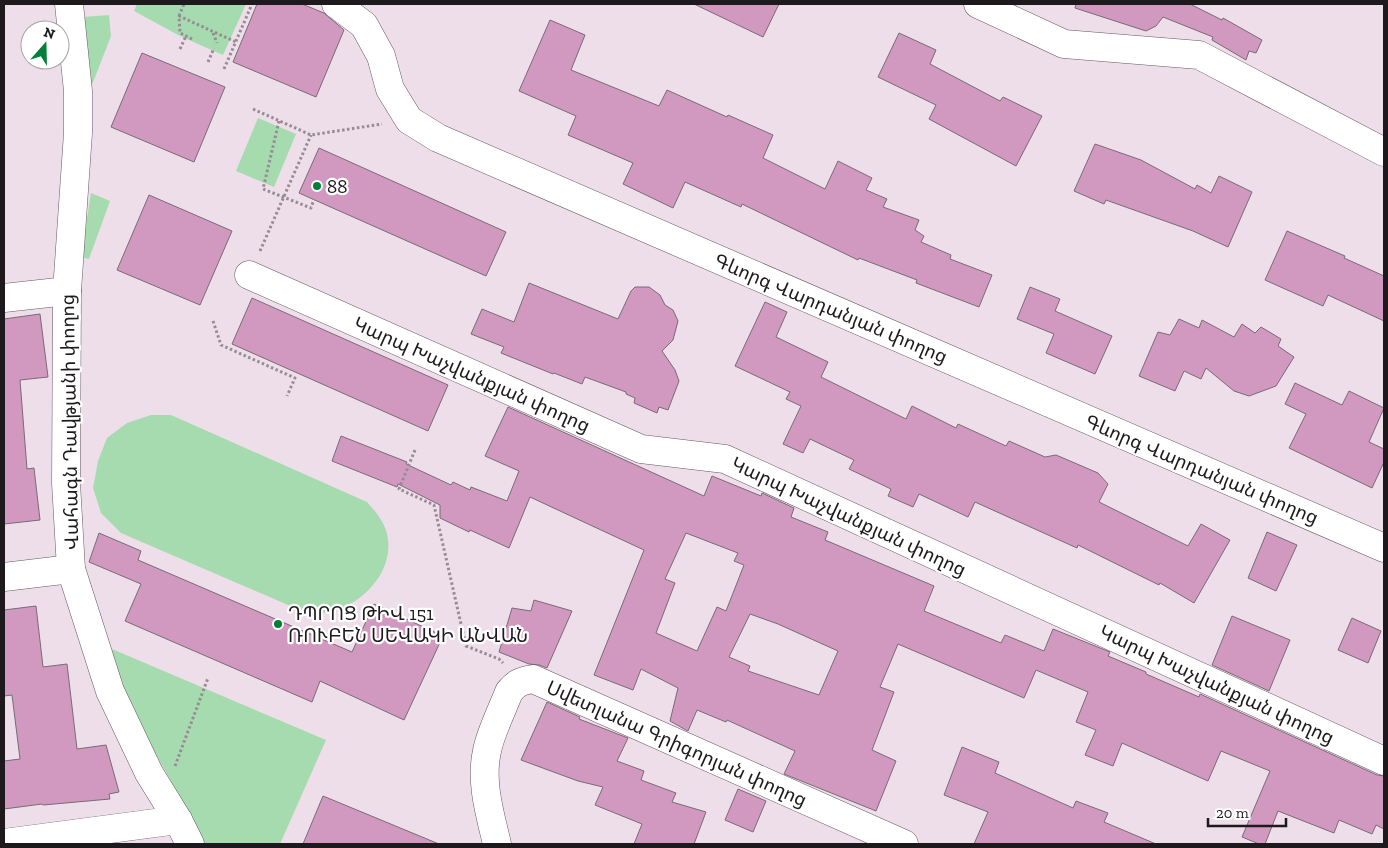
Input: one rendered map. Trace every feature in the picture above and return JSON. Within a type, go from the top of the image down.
[{"type":"street","name":"Վահագն Դավթյանի փողոց","points":[[69,4],[78,91],[78,133],[67,291],[66,484],[71,569],[110,691],[149,773],[178,820],[190,844]]},
{"type":"street","name":"Գևորգ Վարդանյան փողոց","points":[[336,4],[364,25],[382,56],[390,89],[409,120],[438,138],[1384,548]]},
{"type":"street","points":[[978,4],[1064,44],[1199,55],[1384,152]]},
{"type":"street","name":"Կարպ Խաչվանքյան փողոց","points":[[249,275],[641,449],[726,459],[1384,761]]},
{"type":"street","points":[[4,298],[67,291]]},
{"type":"street","points":[[4,577],[71,569]]},
{"type":"street","name":"Սվետլանա Գրիգորյան փողոց","points":[[497,844],[485,785],[487,750],[509,692],[522,680],[533,679],[904,844]]},
{"type":"street","points":[[4,843],[178,820]]},
{"type":"path","points":[[184,4],[179,22],[180,33],[192,39]]},
{"type":"path","points":[[224,69],[252,4]]},
{"type":"path","points":[[181,17],[236,42]]},
{"type":"path","points":[[213,32],[216,42]]},
{"type":"path","points":[[180,49],[186,36]]},
{"type":"path","points":[[208,62],[214,48]]},
{"type":"path","points":[[253,109],[311,135],[409,120]]},
{"type":"path","points":[[279,121],[263,189],[311,208],[314,199]]},
{"type":"path","points":[[249,275],[311,135]]},
{"type":"path","points":[[213,321],[221,345],[295,378],[287,396]]},
{"type":"path","points":[[415,450],[399,489],[434,505],[466,646],[500,659],[522,680]]},
{"type":"path","points":[[149,773],[160,774],[174,767],[208,678]]},
{"type":"green space","points":[[137,4],[246,4],[223,55],[180,36],[134,11]]},
{"type":"green space","points":[[109,15],[111,36],[90,90],[83,17]]},
{"type":"green space","points":[[258,118],[296,134],[274,187],[236,171]]},
{"type":"green space","points":[[91,193],[110,201],[89,259],[81,257]]},
{"type":"green space","points":[[151,415],[171,415],[367,502],[384,525],[388,548],[386,562],[373,586],[363,595],[339,609],[326,613],[310,612],[295,608],[121,533],[101,513],[93,488],[98,461],[107,438],[127,423]]},
{"type":"green space","points":[[112,649],[326,740],[280,844],[204,844],[193,820],[120,691]]},
{"type":"building","points":[[257,4],[302,4],[324,13],[344,30],[316,97],[233,62]]},
{"type":"building","points":[[694,4],[779,4],[763,37]]},
{"type":"building","points":[[1076,4],[1190,4],[1222,20],[1223,18],[1262,40],[1256,53],[1249,51],[1246,60],[1212,40],[1213,37],[1163,17],[1156,26],[1146,31],[1075,8]]},
{"type":"building","points":[[550,20],[585,35],[571,70],[659,106],[667,90],[773,135],[763,158],[825,189],[838,161],[872,178],[866,190],[887,199],[883,207],[919,220],[915,230],[924,236],[921,242],[951,255],[950,259],[992,275],[979,307],[916,283],[917,280],[859,258],[858,260],[742,204],[741,207],[685,182],[673,208],[623,184],[633,163],[568,135],[576,116],[519,91]]},
{"type":"building","points":[[899,33],[936,50],[930,64],[1000,101],[1003,97],[1042,116],[1016,166],[929,119],[936,105],[878,77]]},
{"type":"building","points":[[142,53],[225,87],[194,162],[111,127]]},
{"type":"building","points":[[1095,144],[1141,160],[1195,189],[1197,185],[1211,193],[1219,176],[1252,192],[1228,247],[1193,231],[1106,200],[1104,204],[1074,191]]},
{"type":"building","points":[[319,148],[506,232],[486,276],[299,193]]},
{"type":"building","points":[[149,195],[232,231],[200,305],[117,270]]},
{"type":"building","points":[[1287,231],[1345,256],[1344,258],[1384,276],[1384,321],[1328,295],[1323,306],[1265,280]]},
{"type":"building","points":[[529,283],[618,319],[631,291],[635,287],[649,287],[660,295],[665,305],[673,310],[678,321],[673,340],[662,351],[675,370],[679,381],[668,410],[659,407],[657,413],[634,403],[635,398],[626,394],[626,392],[585,377],[582,384],[553,374],[501,353],[504,347],[471,334],[482,309],[514,322]]},
{"type":"building","points":[[1030,287],[1060,299],[1055,311],[1112,336],[1095,374],[1046,353],[1054,334],[1017,319]]},
{"type":"building","points":[[252,298],[448,385],[428,431],[232,344]]},
{"type":"building","points":[[765,302],[787,312],[776,337],[828,362],[821,377],[906,419],[912,406],[956,428],[958,424],[1006,446],[1009,441],[1045,457],[1056,455],[1098,473],[1108,484],[1099,502],[1188,546],[1201,524],[1230,540],[1194,603],[1160,583],[1159,585],[1078,545],[1077,548],[975,502],[968,517],[919,494],[913,507],[888,496],[891,489],[849,469],[854,460],[810,439],[803,453],[783,444],[801,406],[786,399],[790,392],[735,366]]},
{"type":"building","points":[[40,314],[48,377],[20,380],[27,469],[34,468],[40,520],[4,524],[4,319]]},
{"type":"building","points":[[1179,319],[1199,328],[1202,320],[1234,337],[1242,324],[1255,333],[1261,327],[1281,339],[1278,346],[1294,357],[1276,386],[1249,396],[1234,391],[1206,368],[1201,379],[1184,371],[1175,391],[1139,376],[1158,332],[1170,335]]},
{"type":"building","points":[[1295,383],[1342,405],[1349,391],[1384,408],[1369,442],[1384,449],[1384,462],[1372,488],[1289,448],[1306,414],[1285,404]]},
{"type":"building","points":[[508,407],[704,496],[712,476],[761,496],[762,493],[794,508],[791,517],[828,532],[825,540],[934,586],[924,611],[1001,643],[1005,635],[1044,651],[1053,629],[1110,652],[1108,656],[1146,672],[1146,674],[1199,697],[1200,694],[1377,775],[1384,776],[1384,829],[1376,825],[1372,834],[1339,820],[1334,833],[1278,811],[1265,844],[1259,844],[1242,837],[1270,771],[1221,751],[1208,781],[1122,743],[1113,766],[1085,755],[1096,730],[1076,722],[1088,692],[1036,670],[1024,698],[898,644],[880,687],[894,692],[872,750],[896,761],[876,811],[784,774],[795,751],[727,720],[726,722],[697,710],[688,731],[670,721],[678,688],[641,669],[633,690],[594,675],[644,550],[530,497],[509,548],[440,518],[440,505],[398,484],[397,487],[332,461],[341,436],[407,462],[406,464],[451,485],[453,482],[470,490],[471,487],[507,501],[519,471],[485,456]],"holes":[[[686,533],[738,553],[734,561],[744,565],[726,611],[717,607],[697,651],[656,633],[675,583],[665,579]],[[750,614],[778,624],[838,651],[819,695],[748,671],[750,666],[729,657]]]},
{"type":"building","points":[[1267,532],[1297,545],[1276,591],[1248,578]]},
{"type":"building","points":[[99,533],[141,551],[138,560],[352,652],[374,604],[443,636],[404,720],[320,681],[312,702],[125,621],[141,584],[89,562]]},
{"type":"building","points":[[534,600],[572,611],[547,668],[529,664],[499,652],[512,608],[531,611]]},
{"type":"building","points":[[36,606],[43,667],[67,664],[77,749],[106,745],[119,792],[109,794],[110,799],[4,809],[4,761],[20,759],[12,695],[4,696],[4,610]]},
{"type":"building","points":[[1232,616],[1290,640],[1269,691],[1212,665]]},
{"type":"building","points":[[1352,618],[1381,631],[1368,663],[1338,650]]},
{"type":"building","points":[[547,702],[580,717],[579,719],[628,738],[617,761],[644,771],[641,780],[676,793],[672,802],[706,812],[694,844],[634,844],[642,824],[595,805],[603,787],[578,781],[521,760]]},
{"type":"building","points":[[962,747],[999,762],[995,773],[1073,808],[1076,801],[1108,813],[1104,822],[1156,844],[974,844],[988,812],[944,795]]},
{"type":"building","points":[[738,789],[766,801],[753,832],[725,820]]},
{"type":"building","points":[[323,796],[439,844],[303,844]]},
{"type":"place","name":"88","points":[[317,186]]},
{"type":"place","name":"ԴՊՐՈՑ ԹԻՎ 151 ՌՈՒԲԵՆ ՍԵՎԱԿԻ ԱՆՎԱՆ","points":[[278,624]]}]
